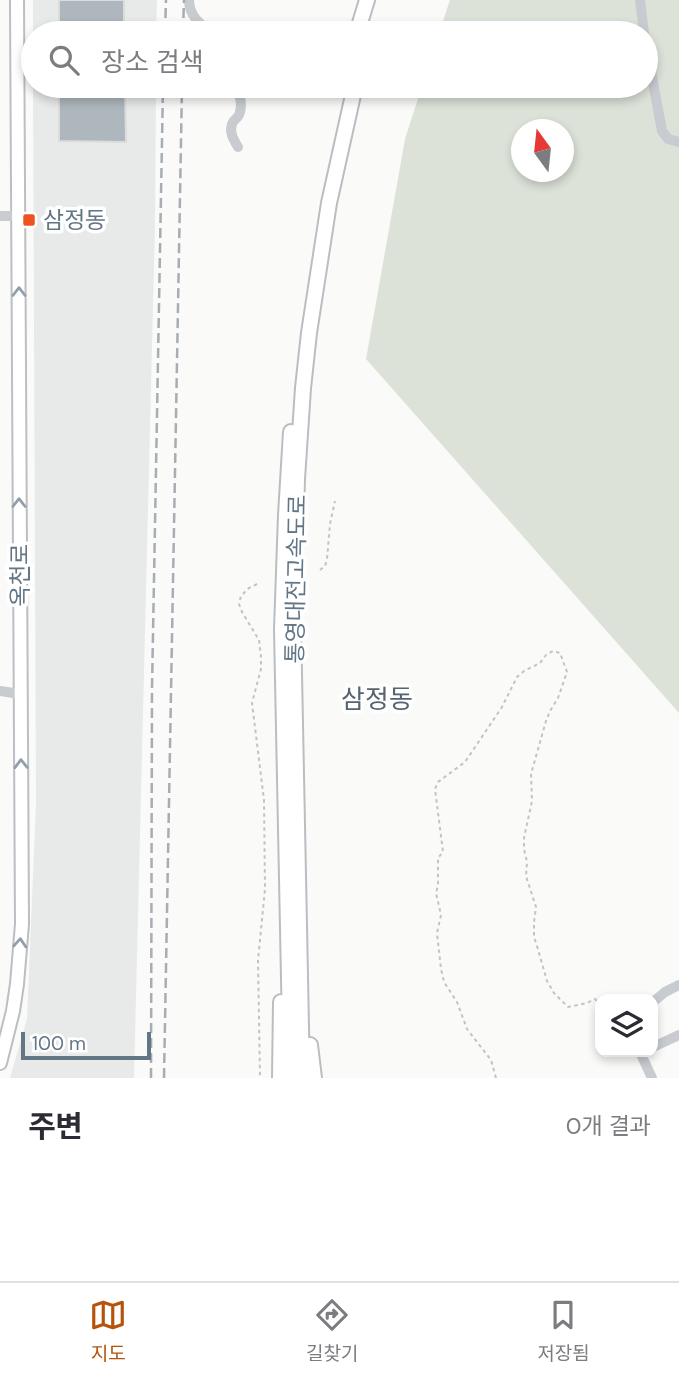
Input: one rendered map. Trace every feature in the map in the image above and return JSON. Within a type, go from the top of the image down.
[{"type":"highway","points":[[360,21],[366,0]]},
{"type":"highway","points":[[370,21],[376,0]]},
{"type":"highway","name":"통영대전고속도로","points":[[291,1078],[282,629],[289,456],[304,310],[321,204],[343,98]]},
{"type":"highway","name":"통영대전고속도로","points":[[302,1078],[293,623],[297,479],[309,333],[329,203],[352,98]]},
{"type":"highway","points":[[280,1078],[281,925],[286,822]]},
{"type":"highway","points":[[301,980],[314,1078]]},
{"type":"main road","name":"옥천로","points":[[0,1063],[13,1011],[22,924],[17,0]]},
{"type":"street","points":[[189,0],[191,13],[197,21]]},
{"type":"street","points":[[640,0],[643,21]]},
{"type":"street","points":[[238,147],[231,129],[240,114],[240,98]]},
{"type":"street","points":[[656,98],[662,131],[668,139],[679,142]]},
{"type":"street","points":[[0,216],[19,216]]},
{"type":"street","points":[[0,691],[20,694]]},
{"type":"street","points":[[658,998],[679,985]]},
{"type":"street","points":[[658,1045],[679,1035]]},
{"type":"street","points":[[643,1057],[652,1078]]},
{"type":"path","points":[[320,570],[327,559],[335,501]]},
{"type":"path","points":[[257,584],[241,596],[239,604],[259,640],[261,657],[253,703],[264,800],[265,889],[258,960],[260,1078]]},
{"type":"path","points":[[496,1078],[491,1060],[467,1029],[457,1002],[444,982],[441,969],[437,933],[441,915],[436,893],[438,858],[443,852],[435,789],[438,782],[465,762],[502,706],[517,677],[540,663],[553,651],[560,653],[567,672],[546,721],[531,774],[532,801],[524,838],[526,876],[536,907],[534,937],[547,981],[568,1007],[595,1000]]},
{"type":"shaded area","points":[[33,0],[157,0],[156,21],[33,21]]},
{"type":"shaded area","points":[[450,0],[679,0],[679,713],[366,359],[405,139],[418,98],[658,98],[658,21],[443,21]]},
{"type":"shaded area","points":[[33,98],[156,98],[134,1078],[10,1078],[27,1019],[36,802]]},
{"type":"building","points":[[59,0],[124,0],[124,21],[59,21]]},
{"type":"building","points":[[59,98],[125,98],[126,142],[59,141]]},
{"type":"railway","points":[[165,21],[166,0]]},
{"type":"railway","points":[[183,21],[184,0]]},
{"type":"railway","points":[[151,1078],[152,689],[163,98]]},
{"type":"railway","points":[[164,1078],[182,98]]},
{"type":"place","name":"삼정동","points":[[29,220]]},
{"type":"district","name":"삼정동","points":[[377,699]]}]
